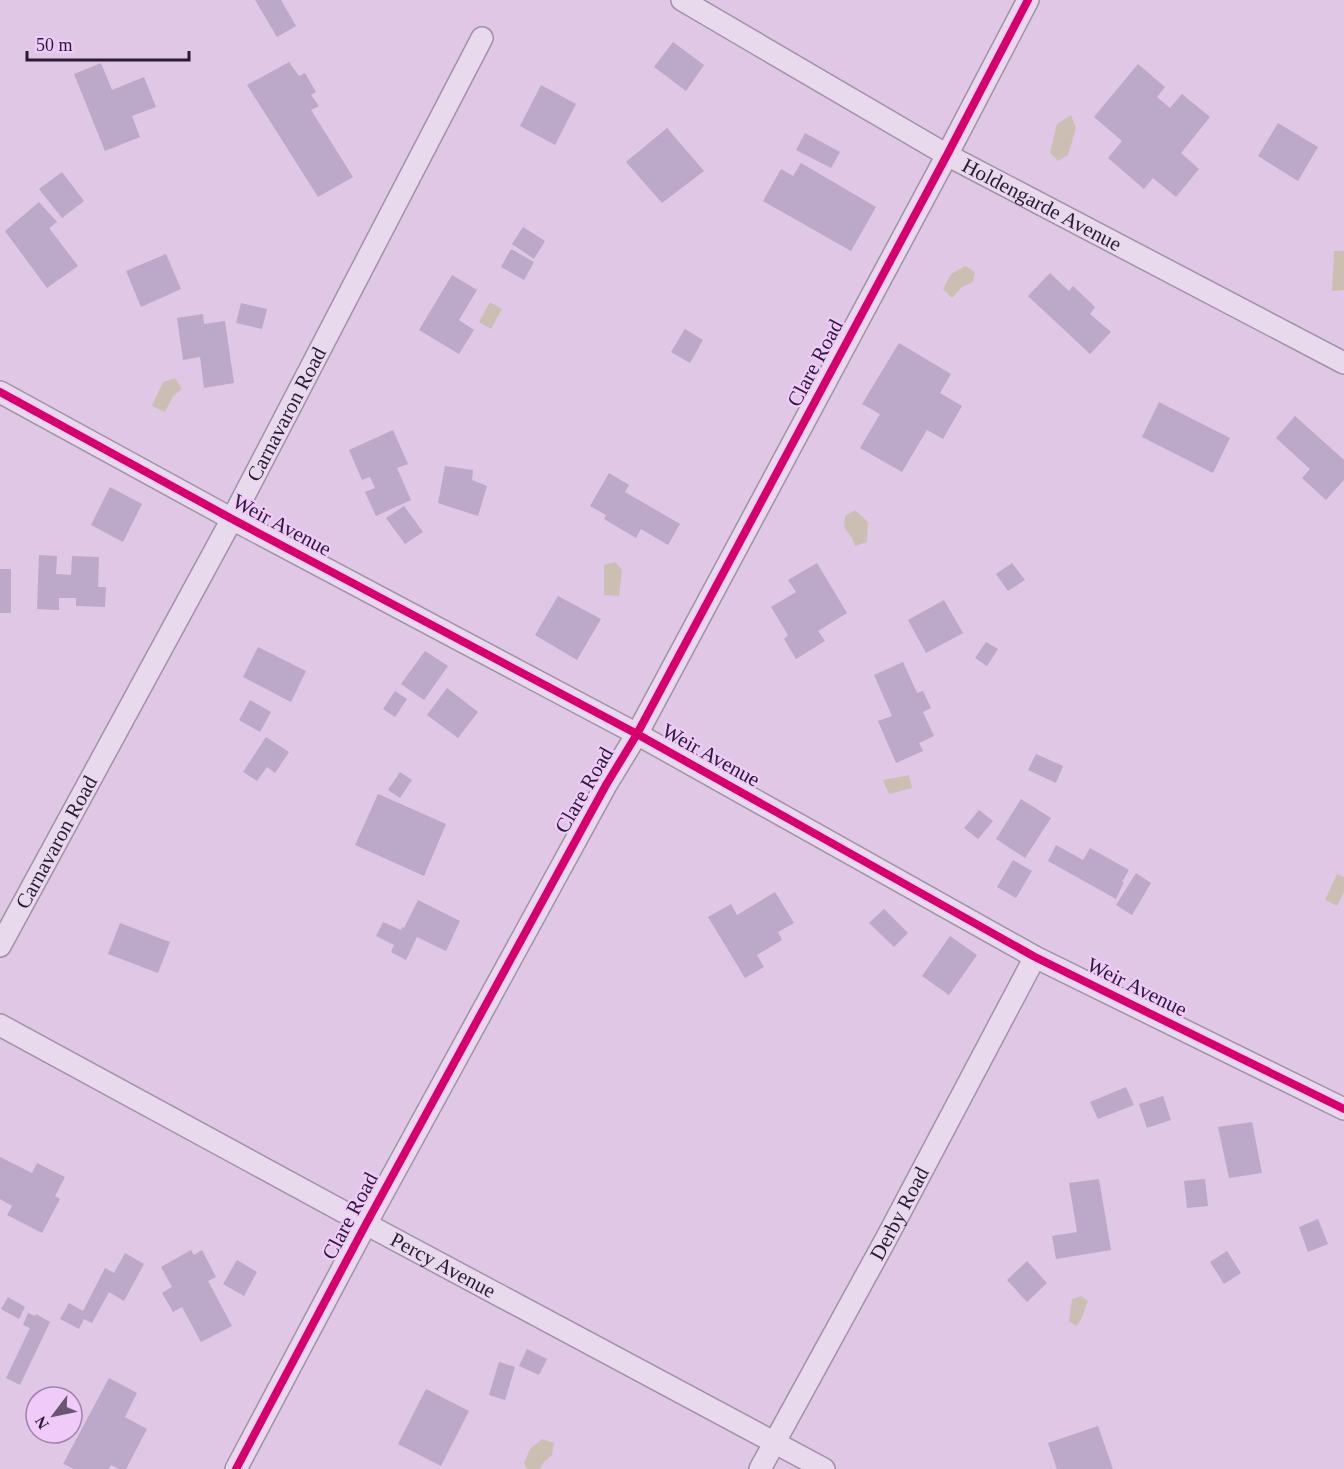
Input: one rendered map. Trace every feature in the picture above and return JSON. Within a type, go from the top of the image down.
[{"type":"street","name":"Holdengarde Avenue","points":[[682,0],[947,155],[1344,363]]},
{"type":"street","name":"Clare Road","points":[[236,1469],[366,1224],[606,785],[637,735],[1028,0]]},
{"type":"street","name":"Carnavaron Road","points":[[0,946],[232,519],[482,38]]},
{"type":"street","name":"Weir Avenue","points":[[0,392],[232,519],[637,735],[1035,957],[1344,1109]]},
{"type":"street","name":"Derby Road","points":[[760,1469],[886,1239],[1035,957]]},
{"type":"street","name":"Percy Avenue","points":[[0,1025],[824,1469]]},
{"type":"shaded area","points":[[1071,115],[1076,128],[1068,155],[1058,161],[1050,153],[1057,124]]},
{"type":"shaded area","points":[[1334,251],[1344,251],[1344,290],[1332,291]]},
{"type":"shaded area","points":[[965,266],[975,272],[973,282],[962,287],[952,298],[943,289],[951,274]]},
{"type":"shaded area","points":[[490,302],[502,309],[491,329],[479,322]]},
{"type":"shaded area","points":[[175,378],[182,389],[173,396],[165,412],[152,406],[163,382]]},
{"type":"shaded area","points":[[855,510],[868,522],[867,542],[855,546],[844,527],[845,516]]},
{"type":"shaded area","points":[[615,562],[622,570],[619,596],[604,595],[604,565]]},
{"type":"shaded area","points":[[909,775],[912,788],[889,794],[883,780]]},
{"type":"shaded area","points":[[1337,874],[1344,877],[1344,892],[1337,906],[1325,900]]},
{"type":"shaded area","points":[[1081,1296],[1088,1301],[1082,1318],[1076,1326],[1069,1321],[1072,1299]]},
{"type":"shaded area","points":[[542,1439],[554,1443],[552,1455],[540,1469],[527,1469],[524,1463],[530,1449]]},
{"type":"building","points":[[255,0],[281,0],[296,26],[277,37]]},
{"type":"building","points":[[673,42],[704,65],[686,91],[654,67]]},
{"type":"building","points":[[289,62],[299,76],[305,73],[316,92],[311,95],[319,106],[311,110],[353,177],[318,197],[247,85]]},
{"type":"building","points":[[101,63],[112,90],[144,77],[156,107],[132,116],[140,137],[105,151],[74,74]]},
{"type":"building","points":[[1138,64],[1165,87],[1157,97],[1170,108],[1182,94],[1210,117],[1181,153],[1199,169],[1176,197],[1153,178],[1144,189],[1108,158],[1122,141],[1094,117]]},
{"type":"building","points":[[541,85],[576,104],[555,145],[520,126]]},
{"type":"building","points":[[1278,123],[1318,147],[1298,181],[1258,156]]},
{"type":"building","points":[[667,128],[704,171],[662,203],[626,162]]},
{"type":"building","points":[[805,133],[840,152],[831,168],[796,150]]},
{"type":"building","points":[[801,163],[876,207],[851,251],[763,201],[781,169],[793,176]]},
{"type":"building","points":[[62,172],[84,201],[62,218],[39,189]]},
{"type":"building","points":[[39,202],[57,222],[49,228],[78,266],[47,288],[5,231]]},
{"type":"building","points":[[523,227],[545,241],[534,259],[512,244]]},
{"type":"building","points":[[511,249],[534,262],[524,280],[501,267]]},
{"type":"building","points":[[166,254],[181,289],[141,307],[126,271]]},
{"type":"building","points":[[1050,273],[1069,291],[1073,286],[1095,307],[1090,314],[1111,332],[1090,354],[1028,296]]},
{"type":"building","points":[[452,275],[477,290],[459,320],[474,330],[459,354],[419,330]]},
{"type":"building","points":[[241,303],[267,309],[262,329],[236,323]]},
{"type":"building","points":[[203,314],[204,324],[225,321],[234,383],[204,388],[200,357],[183,360],[177,318]]},
{"type":"building","points":[[685,329],[703,340],[690,363],[671,352]]},
{"type":"building","points":[[899,343],[951,374],[940,393],[962,406],[943,439],[927,430],[902,472],[860,448],[880,414],[862,404]]},
{"type":"building","points":[[1159,402],[1230,438],[1213,473],[1142,437]]},
{"type":"building","points":[[1295,416],[1344,460],[1344,480],[1326,500],[1302,478],[1310,469],[1276,438]]},
{"type":"building","points":[[393,430],[408,464],[397,468],[411,500],[376,516],[365,492],[375,488],[370,477],[362,480],[349,450]]},
{"type":"building","points":[[445,466],[473,470],[472,480],[487,486],[478,516],[438,503]]},
{"type":"building","points":[[609,473],[629,485],[625,492],[680,524],[668,545],[641,529],[636,538],[604,519],[606,515],[590,506]]},
{"type":"building","points":[[110,487],[142,504],[123,542],[91,525]]},
{"type":"building","points":[[404,506],[423,532],[405,544],[386,518]]},
{"type":"building","points":[[39,555],[57,556],[56,574],[71,575],[72,556],[99,557],[98,587],[106,587],[105,607],[76,606],[76,598],[59,598],[59,610],[37,609]]},
{"type":"building","points":[[817,563],[847,613],[818,631],[825,641],[796,659],[784,639],[788,635],[771,607],[796,592],[788,580]]},
{"type":"building","points":[[1012,563],[1025,580],[1008,591],[996,574]]},
{"type":"building","points":[[0,569],[11,569],[11,613],[0,613]]},
{"type":"building","points":[[558,596],[601,619],[577,660],[535,635]]},
{"type":"building","points":[[944,600],[963,633],[926,653],[908,620]]},
{"type":"building","points":[[986,642],[998,649],[987,666],[975,658]]},
{"type":"building","points":[[258,647],[306,671],[291,702],[243,677]]},
{"type":"building","points":[[425,651],[448,666],[424,700],[401,684]]},
{"type":"building","points":[[903,662],[917,693],[923,691],[931,708],[923,712],[934,736],[919,743],[923,751],[896,763],[878,721],[892,716],[874,675]]},
{"type":"building","points":[[447,688],[478,712],[458,738],[427,715]]},
{"type":"building","points":[[395,691],[407,699],[395,717],[383,709]]},
{"type":"building","points":[[250,700],[271,712],[260,732],[239,720]]},
{"type":"building","points":[[266,737],[289,752],[275,773],[267,767],[257,781],[243,772]]},
{"type":"building","points":[[1036,754],[1063,766],[1056,783],[1028,770]]},
{"type":"building","points":[[400,772],[412,780],[400,798],[388,790]]},
{"type":"building","points":[[378,794],[446,824],[424,876],[355,845]]},
{"type":"building","points":[[1021,799],[1051,818],[1025,858],[996,839]]},
{"type":"building","points":[[979,810],[993,821],[978,839],[964,828]]},
{"type":"building","points":[[1056,845],[1083,860],[1090,848],[1129,870],[1116,899],[1048,861]]},
{"type":"building","points":[[1013,860],[1032,871],[1016,898],[997,887]]},
{"type":"building","points":[[1136,873],[1151,883],[1132,915],[1116,905]]},
{"type":"building","points":[[775,892],[794,923],[778,932],[782,940],[757,955],[764,967],[745,978],[708,917],[731,904],[737,915]]},
{"type":"building","points":[[418,900],[460,921],[446,951],[417,937],[406,960],[391,952],[394,945],[376,936],[383,922],[401,930],[402,927],[404,928]]},
{"type":"building","points":[[884,909],[908,933],[894,947],[869,923]]},
{"type":"building","points":[[120,923],[170,942],[158,973],[108,954]]},
{"type":"building","points":[[950,936],[977,955],[949,995],[922,976]]},
{"type":"building","points":[[1126,1087],[1134,1105],[1098,1119],[1090,1102]]},
{"type":"building","points":[[1163,1096],[1171,1120],[1147,1128],[1139,1104]]},
{"type":"building","points":[[1252,1122],[1262,1173],[1229,1178],[1218,1127]]},
{"type":"building","points":[[0,1157],[32,1173],[37,1163],[65,1177],[55,1196],[60,1199],[42,1233],[7,1215],[12,1206],[0,1199]]},
{"type":"building","points":[[1099,1179],[1111,1250],[1056,1259],[1052,1236],[1077,1232],[1069,1183]]},
{"type":"building","points":[[1205,1179],[1208,1206],[1187,1208],[1184,1181]]},
{"type":"building","points":[[1318,1219],[1328,1244],[1308,1252],[1299,1227]]},
{"type":"building","points":[[191,1250],[194,1255],[202,1250],[216,1277],[208,1281],[232,1326],[201,1342],[182,1307],[173,1312],[162,1293],[172,1287],[161,1267]]},
{"type":"building","points":[[1227,1251],[1241,1273],[1224,1284],[1210,1262]]},
{"type":"building","points":[[125,1253],[144,1264],[124,1301],[109,1292],[92,1323],[84,1319],[79,1329],[60,1319],[69,1303],[83,1311],[105,1268],[114,1273]]},
{"type":"building","points":[[237,1260],[257,1272],[244,1296],[223,1284]]},
{"type":"building","points":[[1027,1261],[1047,1283],[1027,1302],[1007,1280]]},
{"type":"building","points":[[8,1297],[25,1307],[19,1319],[1,1309]]},
{"type":"building","points":[[28,1313],[35,1316],[36,1314],[50,1322],[20,1385],[6,1378],[30,1328],[23,1325]]},
{"type":"building","points":[[527,1349],[547,1359],[539,1375],[519,1366]]},
{"type":"building","points":[[499,1362],[515,1367],[505,1400],[489,1395]]},
{"type":"building","points":[[109,1378],[137,1393],[125,1417],[147,1429],[126,1469],[119,1469],[111,1465],[109,1469],[74,1469],[63,1464],[73,1445],[84,1445],[84,1425]]},
{"type":"building","points":[[426,1389],[469,1411],[441,1466],[398,1444]]},
{"type":"building","points":[[1098,1426],[1113,1469],[1057,1469],[1048,1443]]},
{"type":"cycle path","points":[[236,1469],[366,1224],[606,785],[637,734],[1028,0]]},
{"type":"cycle path","points":[[0,392],[232,519],[637,734],[1035,957],[1344,1109]]}]
